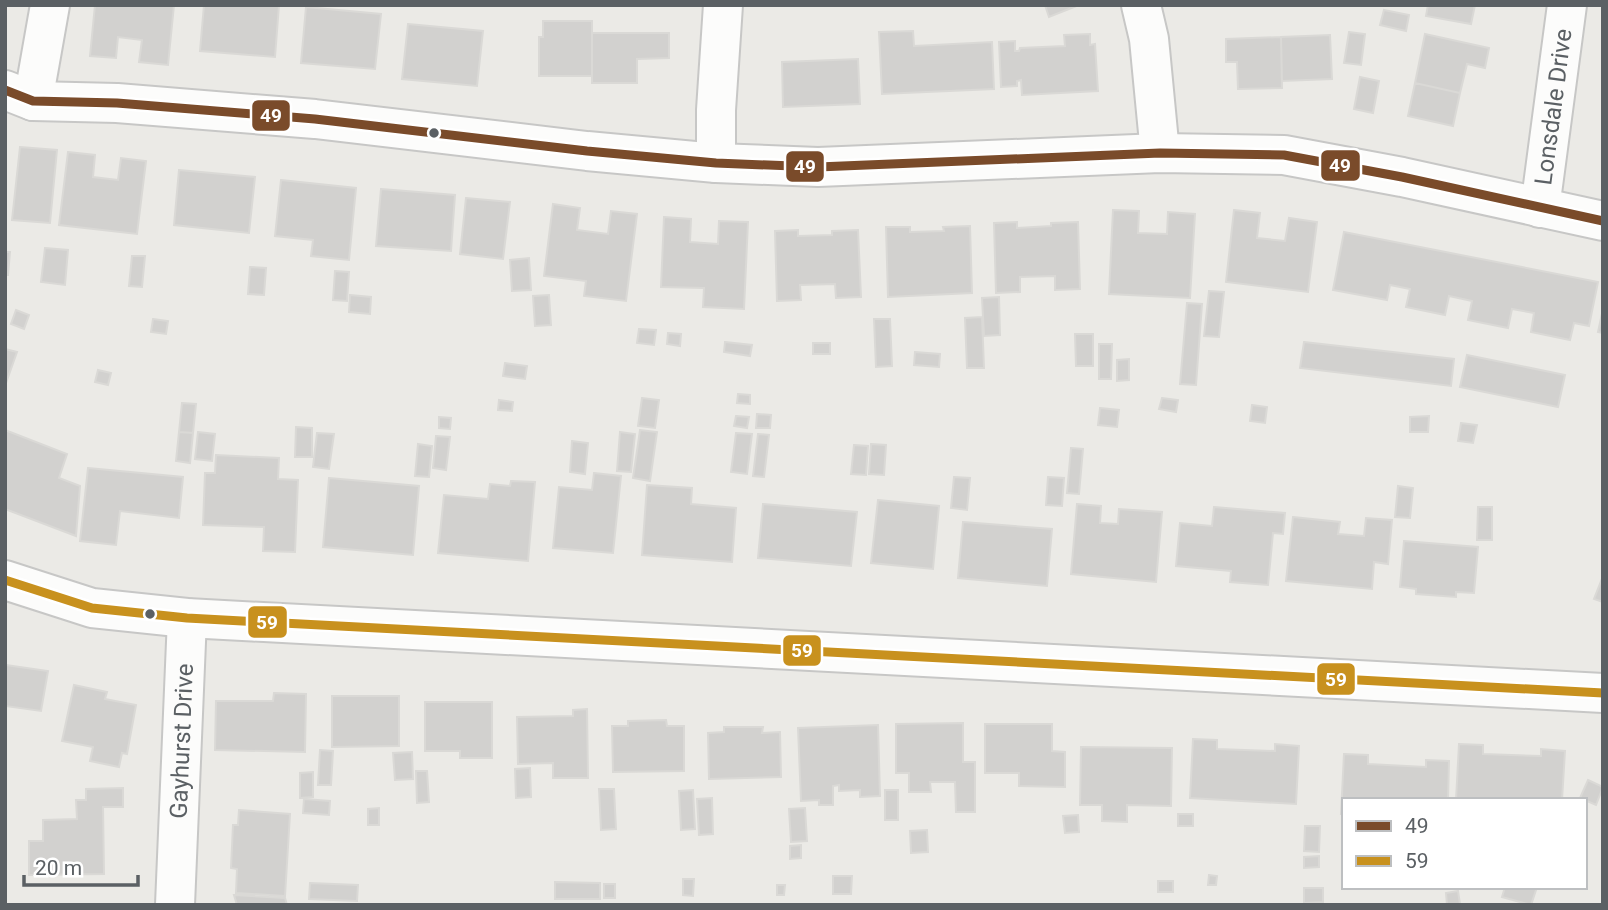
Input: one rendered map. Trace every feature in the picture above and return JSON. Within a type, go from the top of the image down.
[{"type":"street","points":[[50,5],[19,96],[315,119],[716,163],[818,167],[1160,153],[1284,155],[1402,177],[1603,221]]},
{"type":"street","points":[[716,163],[716,110],[723,5]]},
{"type":"street","points":[[1141,5],[1149,39],[1160,153]]},
{"type":"street","name":"Lonsdale Drive","points":[[1540,208],[1567,5]]},
{"type":"street","points":[[5,580],[92,608],[187,618],[1603,693]]},
{"type":"street","name":"Gayhurst Drive","points":[[175,905],[187,618]]},
{"type":"building","points":[[95,5],[174,5],[168,65],[139,62],[142,40],[118,37],[116,58],[90,56]]},
{"type":"building","points":[[204,5],[279,5],[275,57],[200,51]]},
{"type":"building","points":[[1045,5],[1079,5],[1049,17]]},
{"type":"building","points":[[1428,5],[1475,5],[1471,24],[1426,16]]},
{"type":"building","points":[[306,7],[381,14],[375,69],[301,63]]},
{"type":"building","points":[[1384,10],[1409,15],[1406,31],[1380,25]]},
{"type":"building","points":[[543,21],[592,21],[592,76],[539,76],[539,37],[543,37]]},
{"type":"building","points":[[408,24],[483,31],[477,86],[402,79]]},
{"type":"building","points":[[913,31],[914,46],[992,42],[994,89],[882,94],[879,32]]},
{"type":"building","points":[[1349,32],[1365,34],[1361,65],[1344,63]]},
{"type":"building","points":[[592,33],[669,33],[669,58],[637,59],[637,83],[592,83]]},
{"type":"building","points":[[1090,34],[1090,45],[1095,44],[1098,91],[1022,95],[1021,80],[1017,81],[1017,86],[1001,87],[999,42],[1015,41],[1015,51],[1019,51],[1020,48],[1065,46],[1064,35]]},
{"type":"building","points":[[1425,34],[1489,48],[1485,68],[1467,64],[1460,93],[1415,83]]},
{"type":"building","points":[[1330,35],[1332,79],[1282,81],[1281,37]]},
{"type":"building","points":[[1281,37],[1282,88],[1238,89],[1237,62],[1226,62],[1226,39]]},
{"type":"building","points":[[858,59],[860,104],[783,107],[782,62]]},
{"type":"building","points":[[1360,77],[1379,81],[1373,113],[1354,109]]},
{"type":"building","points":[[1415,83],[1460,93],[1453,126],[1408,116]]},
{"type":"building","points":[[20,147],[57,150],[50,223],[12,220]]},
{"type":"building","points":[[68,152],[95,155],[93,177],[118,180],[121,158],[146,161],[137,234],[59,225]]},
{"type":"building","points":[[179,170],[255,177],[249,233],[174,225]]},
{"type":"building","points":[[281,180],[356,188],[349,260],[311,256],[313,240],[275,236]]},
{"type":"building","points":[[381,189],[455,195],[451,251],[376,246]]},
{"type":"building","points":[[466,198],[510,202],[503,259],[460,254]]},
{"type":"building","points":[[553,204],[580,208],[577,230],[608,234],[611,211],[637,214],[626,301],[584,296],[586,281],[544,276]]},
{"type":"building","points":[[1113,210],[1139,211],[1138,233],[1167,234],[1168,212],[1195,214],[1190,298],[1109,294]]},
{"type":"building","points":[[1234,210],[1260,213],[1257,238],[1285,241],[1289,218],[1317,222],[1308,292],[1226,282]]},
{"type":"building","points":[[664,217],[691,219],[690,242],[718,244],[719,221],[748,222],[744,309],[703,307],[704,288],[661,287]]},
{"type":"building","points":[[1017,222],[1017,228],[1078,222],[1080,289],[1055,290],[1055,276],[1020,277],[1020,292],[996,293],[994,223]]},
{"type":"building","points":[[970,226],[972,293],[888,297],[886,227],[910,227],[910,232],[944,231],[943,227]]},
{"type":"building","points":[[798,230],[798,236],[832,235],[832,231],[858,230],[861,297],[836,298],[835,284],[800,285],[801,300],[777,301],[775,231]]},
{"type":"building","points":[[1344,232],[1598,282],[1589,326],[1574,323],[1570,340],[1531,332],[1534,313],[1512,309],[1508,328],[1468,320],[1472,301],[1449,296],[1445,315],[1406,307],[1410,289],[1390,285],[1387,300],[1333,290]]},
{"type":"building","points":[[45,248],[68,250],[65,285],[41,282]]},
{"type":"building","points":[[5,252],[10,252],[8,275],[5,275]]},
{"type":"building","points":[[132,256],[145,256],[142,287],[129,286]]},
{"type":"building","points":[[529,258],[531,290],[512,291],[510,260]]},
{"type":"building","points":[[250,267],[266,268],[264,295],[248,294]]},
{"type":"building","points":[[335,271],[349,272],[347,301],[333,300]]},
{"type":"building","points":[[1209,291],[1224,292],[1219,337],[1204,336]]},
{"type":"building","points":[[350,295],[371,297],[370,314],[349,312]]},
{"type":"building","points":[[549,295],[551,325],[535,326],[533,296]]},
{"type":"building","points":[[999,297],[1000,335],[984,336],[982,298]]},
{"type":"building","points":[[1187,303],[1202,304],[1196,385],[1180,384]]},
{"type":"building","points":[[1603,309],[1603,333],[1598,332]]},
{"type":"building","points":[[16,310],[29,315],[24,329],[11,324]]},
{"type":"building","points":[[982,317],[984,368],[967,368],[965,318]]},
{"type":"building","points":[[153,319],[168,321],[166,334],[151,332]]},
{"type":"building","points":[[874,319],[890,319],[892,366],[876,367]]},
{"type":"building","points":[[639,329],[656,330],[654,345],[637,343]]},
{"type":"building","points":[[668,333],[681,334],[680,346],[667,344]]},
{"type":"building","points":[[1075,334],[1093,334],[1093,366],[1076,366]]},
{"type":"building","points":[[725,342],[752,345],[750,356],[724,352]]},
{"type":"building","points":[[1304,342],[1454,359],[1451,386],[1300,368]]},
{"type":"building","points":[[813,343],[830,343],[830,354],[813,354]]},
{"type":"building","points":[[1099,344],[1112,344],[1111,379],[1099,379]]},
{"type":"building","points":[[5,349],[17,352],[5,386]]},
{"type":"building","points":[[915,352],[940,354],[939,367],[914,365]]},
{"type":"building","points":[[1467,355],[1565,375],[1558,407],[1460,387]]},
{"type":"building","points":[[1129,359],[1129,380],[1117,381],[1117,360]]},
{"type":"building","points":[[505,363],[527,366],[525,379],[503,376]]},
{"type":"building","points":[[98,370],[111,373],[108,385],[95,382]]},
{"type":"building","points":[[738,394],[750,395],[750,404],[737,403]]},
{"type":"building","points":[[642,398],[659,400],[655,428],[638,426]]},
{"type":"building","points":[[1162,398],[1178,400],[1176,412],[1159,409]]},
{"type":"building","points":[[499,400],[513,402],[512,411],[498,410]]},
{"type":"building","points":[[182,403],[196,404],[193,433],[179,432]]},
{"type":"building","points":[[1252,405],[1267,407],[1265,423],[1250,421]]},
{"type":"building","points":[[1100,408],[1119,410],[1117,427],[1098,425]]},
{"type":"building","points":[[757,414],[771,415],[770,428],[756,428]]},
{"type":"building","points":[[736,416],[749,417],[747,428],[734,426]]},
{"type":"building","points":[[1429,416],[1428,432],[1410,432],[1410,417]]},
{"type":"building","points":[[439,417],[451,418],[450,429],[439,428]]},
{"type":"building","points":[[1461,423],[1477,425],[1473,443],[1458,441]]},
{"type":"building","points":[[296,427],[312,428],[312,457],[295,457]]},
{"type":"building","points":[[5,430],[67,454],[59,478],[80,486],[76,536],[5,509]]},
{"type":"building","points":[[640,430],[657,432],[650,481],[633,478]]},
{"type":"building","points":[[179,432],[193,433],[190,463],[176,461]]},
{"type":"building","points":[[198,432],[215,434],[212,461],[195,459]]},
{"type":"building","points":[[620,432],[635,434],[631,472],[617,471]]},
{"type":"building","points":[[317,433],[334,434],[329,469],[313,467]]},
{"type":"building","points":[[736,433],[752,434],[747,474],[731,472]]},
{"type":"building","points":[[758,434],[769,435],[764,477],[753,476]]},
{"type":"building","points":[[436,436],[450,437],[446,470],[433,468]]},
{"type":"building","points":[[572,441],[588,443],[585,474],[570,472]]},
{"type":"building","points":[[418,444],[432,446],[429,477],[415,476]]},
{"type":"building","points":[[871,444],[886,445],[884,475],[869,474]]},
{"type":"building","points":[[854,445],[868,446],[866,475],[851,474]]},
{"type":"building","points":[[1071,448],[1083,449],[1079,494],[1067,493]]},
{"type":"building","points":[[216,455],[279,458],[278,479],[298,480],[295,552],[263,551],[264,527],[203,525],[205,473],[215,473]]},
{"type":"building","points":[[88,468],[183,477],[179,518],[120,511],[116,545],[80,541]]},
{"type":"building","points":[[594,473],[621,476],[613,553],[553,548],[559,487],[592,490]]},
{"type":"building","points":[[954,477],[970,478],[967,510],[951,508]]},
{"type":"building","points":[[1048,477],[1064,478],[1062,506],[1046,505]]},
{"type":"building","points":[[329,478],[419,486],[413,555],[323,547]]},
{"type":"building","points":[[511,481],[535,482],[528,561],[438,553],[444,495],[488,499],[490,484],[510,486]]},
{"type":"building","points":[[647,485],[692,488],[691,504],[736,508],[732,562],[642,555]]},
{"type":"building","points":[[1398,486],[1413,488],[1410,518],[1395,517]]},
{"type":"building","points":[[878,500],[939,506],[933,569],[871,563]]},
{"type":"building","points":[[763,504],[857,512],[851,566],[758,558]]},
{"type":"building","points":[[1077,504],[1101,506],[1100,523],[1118,524],[1119,509],[1162,512],[1156,582],[1071,574]]},
{"type":"building","points":[[1214,507],[1285,513],[1283,534],[1273,533],[1268,585],[1230,582],[1231,571],[1176,566],[1180,523],[1212,526]]},
{"type":"building","points":[[1478,507],[1492,507],[1492,540],[1477,540]]},
{"type":"building","points":[[1293,517],[1340,522],[1338,534],[1364,536],[1366,518],[1392,520],[1388,564],[1374,562],[1372,589],[1286,581]]},
{"type":"building","points":[[963,522],[1052,529],[1047,586],[958,578]]},
{"type":"building","points":[[1404,541],[1478,547],[1474,593],[1456,592],[1456,597],[1416,594],[1416,589],[1400,587]]},
{"type":"building","points":[[1603,576],[1603,602],[1594,599]]},
{"type":"building","points":[[6,665],[48,671],[41,711],[5,706]]},
{"type":"building","points":[[74,685],[107,692],[105,699],[136,705],[127,754],[122,753],[119,767],[90,761],[93,747],[62,741]]},
{"type":"building","points":[[274,693],[306,694],[305,752],[215,750],[216,701],[273,701]]},
{"type":"building","points":[[332,696],[399,696],[399,746],[332,747]]},
{"type":"building","points":[[425,702],[492,702],[492,758],[460,758],[460,751],[425,751]]},
{"type":"building","points":[[587,709],[588,778],[553,778],[553,763],[518,764],[517,717],[573,716],[573,710]]},
{"type":"building","points":[[666,720],[667,726],[684,726],[684,771],[613,772],[612,726],[628,726],[628,721]]},
{"type":"building","points":[[963,723],[963,762],[975,762],[975,812],[956,812],[955,782],[930,782],[931,792],[909,792],[909,773],[896,773],[896,724]]},
{"type":"building","points":[[985,724],[1052,724],[1052,751],[1065,752],[1065,787],[1019,786],[1019,773],[985,773]]},
{"type":"building","points":[[878,725],[880,796],[860,797],[860,790],[839,791],[839,785],[833,786],[833,805],[819,805],[819,800],[801,801],[798,728]]},
{"type":"building","points":[[724,727],[763,727],[762,733],[780,732],[781,777],[709,779],[708,733],[724,732]]},
{"type":"building","points":[[1193,739],[1217,740],[1217,749],[1275,751],[1275,744],[1299,746],[1296,804],[1190,798]]},
{"type":"building","points":[[1459,744],[1483,745],[1483,754],[1541,756],[1541,749],[1565,751],[1562,798],[1456,798]]},
{"type":"building","points":[[1081,747],[1172,748],[1171,806],[1127,805],[1127,822],[1102,821],[1102,805],[1080,805]]},
{"type":"building","points":[[320,750],[333,751],[331,785],[318,785]]},
{"type":"building","points":[[412,752],[413,779],[395,780],[393,753]]},
{"type":"building","points":[[1344,754],[1368,755],[1368,764],[1426,767],[1426,760],[1449,761],[1448,798],[1342,798],[1341,814]]},
{"type":"building","points":[[530,768],[531,797],[516,798],[515,769]]},
{"type":"building","points":[[416,771],[427,771],[429,802],[417,803]]},
{"type":"building","points":[[313,772],[313,797],[300,798],[300,773]]},
{"type":"building","points":[[1588,780],[1603,787],[1596,805],[1587,801],[1587,798],[1580,798]]},
{"type":"building","points":[[123,788],[123,807],[103,807],[104,874],[29,875],[29,841],[43,841],[43,820],[77,819],[76,800],[86,800],[86,789]]},
{"type":"building","points":[[599,789],[614,789],[616,829],[601,830]]},
{"type":"building","points":[[693,790],[695,829],[681,830],[679,791]]},
{"type":"building","points":[[885,790],[898,790],[898,820],[885,820]]},
{"type":"building","points":[[712,798],[713,834],[699,835],[697,799]]},
{"type":"building","points":[[304,799],[330,801],[329,815],[303,813]]},
{"type":"building","points":[[379,808],[379,825],[368,825],[368,809]]},
{"type":"building","points":[[805,808],[807,841],[791,842],[789,809]]},
{"type":"building","points":[[239,810],[290,814],[285,896],[236,893],[237,869],[231,868],[233,825],[238,825]]},
{"type":"building","points":[[1178,814],[1193,814],[1193,826],[1178,826]]},
{"type":"building","points":[[1078,815],[1079,832],[1065,833],[1063,816]]},
{"type":"building","points":[[1305,826],[1320,826],[1319,852],[1304,851]]},
{"type":"building","points":[[927,830],[928,852],[911,853],[910,831]]},
{"type":"building","points":[[801,845],[801,858],[790,859],[790,846]]},
{"type":"building","points":[[1319,856],[1319,867],[1304,868],[1304,857]]},
{"type":"building","points":[[1209,875],[1217,876],[1216,885],[1208,885]]},
{"type":"building","points":[[833,876],[852,876],[851,894],[833,894]]},
{"type":"building","points":[[683,879],[694,879],[693,896],[683,895]]},
{"type":"building","points":[[1158,881],[1173,881],[1173,892],[1158,892]]},
{"type":"building","points":[[555,882],[600,883],[600,899],[555,899]]},
{"type":"building","points":[[310,883],[358,885],[357,901],[309,899]]},
{"type":"building","points":[[604,884],[615,884],[615,898],[604,898]]},
{"type":"building","points":[[777,885],[785,885],[784,895],[777,895]]},
{"type":"building","points":[[1304,888],[1323,888],[1323,902],[1304,903]]},
{"type":"building","points":[[1504,889],[1536,889],[1531,905],[1502,897]]},
{"type":"building","points":[[1458,891],[1460,904],[1447,905],[1446,893]]},
{"type":"building","points":[[234,895],[285,898],[287,905],[237,905]]},
{"type":"transit line","name":"49","points":[[5,90],[33,101],[117,103],[315,119],[587,151],[716,163],[818,167],[1160,153],[1284,155],[1402,177],[1603,221]]},
{"type":"transit line","name":"59","points":[[5,580],[92,608],[187,618],[1603,693]]}]
